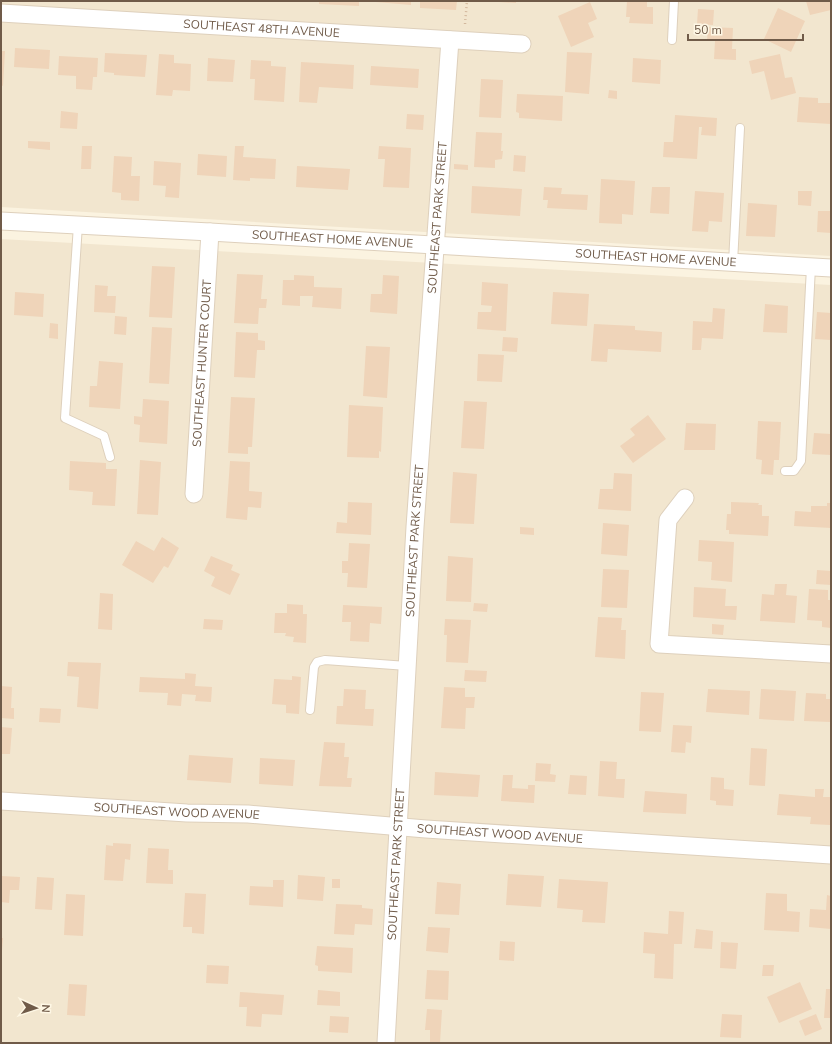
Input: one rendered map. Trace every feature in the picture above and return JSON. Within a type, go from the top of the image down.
[{"type":"street","name":"SOUTHEAST 48TH AVENUE","points":[[1,13],[522,44]]},
{"type":"street","name":"SOUTHEAST PARK STREET","points":[[386,1043],[416,527],[437,245],[457,40]]},
{"type":"street","name":"SOUTHEAST HOME AVENUE","points":[[1,221],[831,268]]},
{"type":"street","name":"SOUTHEAST HUNTER COURT","points":[[194,494],[210,232]]},
{"type":"street","points":[[686,498],[668,520],[659,644],[831,654]]},
{"type":"street","name":"SOUTHEAST WOOD AVENUE","points":[[1,801],[187,813],[248,814],[603,842],[831,855]]},
{"type":"lane","points":[[672,40],[674,1]]},
{"type":"lane","points":[[733,263],[740,128]]},
{"type":"lane","points":[[78,225],[66,418],[104,436],[110,457]]},
{"type":"lane","points":[[785,471],[794,471],[801,462],[811,267]]},
{"type":"lane","points":[[310,710],[314,667],[317,662],[325,660],[407,666]]},
{"type":"path","points":[[457,40],[467,1]]},
{"type":"shaded area","points":[[1,1],[831,1],[831,256],[1,207]]},
{"type":"shaded area","points":[[1,239],[831,285],[831,1043],[1,1043]]},
{"type":"building","points":[[319,1],[359,1],[359,6],[319,4]]},
{"type":"building","points":[[364,1],[411,1],[411,5]]},
{"type":"building","points":[[420,1],[457,1],[456,10],[420,8]]},
{"type":"building","points":[[516,1],[516,3],[499,2]]},
{"type":"building","points":[[627,1],[647,1],[647,7],[653,7],[653,24],[629,23],[630,17],[626,17]]},
{"type":"building","points":[[806,1],[831,1],[831,10],[810,15]]},
{"type":"building","points":[[590,2],[597,19],[588,23],[594,37],[571,47],[558,16]]},
{"type":"building","points":[[778,8],[805,21],[791,52],[764,39]]},
{"type":"building","points":[[698,9],[714,10],[713,25],[697,24]]},
{"type":"building","points":[[708,27],[733,28],[732,49],[736,49],[736,60],[714,59],[715,41],[707,41]]},
{"type":"building","points":[[15,48],[50,50],[49,69],[14,67]]},
{"type":"building","points":[[1,51],[5,51],[3,86],[1,85]]},
{"type":"building","points":[[567,52],[592,53],[589,94],[565,92]]},
{"type":"building","points":[[105,53],[147,55],[145,77],[114,75],[114,73],[104,72]]},
{"type":"building","points":[[159,54],[174,55],[174,63],[191,64],[190,91],[173,90],[172,96],[156,95]]},
{"type":"building","points":[[780,54],[785,78],[792,77],[796,93],[771,100],[764,71],[752,74],[749,61]]},
{"type":"building","points":[[59,56],[98,58],[97,77],[93,77],[92,90],[76,89],[76,76],[58,75]]},
{"type":"building","points":[[208,58],[235,60],[233,82],[207,81]]},
{"type":"building","points":[[633,58],[661,60],[660,84],[632,82]]},
{"type":"building","points":[[251,60],[271,61],[271,66],[286,67],[284,102],[254,100],[255,79],[250,79]]},
{"type":"building","points":[[301,62],[354,65],[353,89],[319,87],[317,103],[299,102]]},
{"type":"building","points":[[371,66],[419,69],[418,88],[370,85]]},
{"type":"building","points":[[481,79],[503,80],[501,118],[479,117]]},
{"type":"building","points":[[609,90],[617,91],[617,99],[608,98]]},
{"type":"building","points":[[517,94],[563,96],[562,121],[519,118],[519,113],[516,112]]},
{"type":"building","points":[[799,97],[818,98],[818,103],[831,103],[831,124],[797,122]]},
{"type":"building","points":[[61,111],[78,113],[77,129],[60,128]]},
{"type":"building","points":[[407,114],[424,115],[423,130],[406,129]]},
{"type":"building","points":[[675,115],[717,118],[716,136],[701,135],[702,127],[699,127],[697,159],[663,157],[664,142],[673,142]]},
{"type":"building","points":[[476,132],[502,133],[502,159],[495,160],[495,168],[474,167]]},
{"type":"building","points":[[28,141],[50,142],[50,150],[28,148]]},
{"type":"building","points":[[82,146],[92,146],[91,169],[81,169]]},
{"type":"building","points":[[235,146],[244,146],[243,157],[276,159],[275,179],[250,178],[250,181],[233,180]]},
{"type":"building","points":[[379,146],[411,148],[409,188],[383,187],[385,159],[378,159]]},
{"type":"building","points":[[198,154],[227,156],[226,177],[197,175]]},
{"type":"building","points":[[514,155],[526,156],[525,172],[513,171]]},
{"type":"building","points":[[114,156],[132,157],[131,176],[140,176],[139,201],[121,200],[121,193],[112,192]]},
{"type":"building","points":[[154,161],[181,163],[179,198],[165,197],[166,186],[153,185]]},
{"type":"building","points":[[454,164],[468,165],[468,170],[454,169]]},
{"type":"building","points":[[297,166],[350,169],[348,190],[296,187]]},
{"type":"building","points":[[601,179],[635,181],[633,215],[622,214],[622,224],[599,223]]},
{"type":"building","points":[[472,186],[522,189],[520,216],[471,213]]},
{"type":"building","points":[[544,187],[562,188],[561,194],[588,195],[587,210],[547,208],[548,200],[543,200]]},
{"type":"building","points":[[652,187],[670,187],[669,214],[650,213]]},
{"type":"building","points":[[695,191],[724,193],[722,222],[709,221],[708,232],[692,231]]},
{"type":"building","points":[[798,191],[812,191],[811,206],[798,205]]},
{"type":"building","points":[[748,203],[777,205],[775,237],[746,236]]},
{"type":"building","points":[[818,211],[831,211],[831,233],[817,232]]},
{"type":"building","points":[[152,266],[175,267],[172,318],[149,317]]},
{"type":"building","points":[[237,274],[263,275],[261,299],[267,299],[266,308],[259,308],[258,324],[234,323]]},
{"type":"building","points":[[294,275],[314,276],[314,287],[342,288],[341,309],[312,307],[313,296],[300,296],[300,306],[282,305],[283,280],[294,280]]},
{"type":"building","points":[[383,275],[399,276],[397,314],[370,312],[371,294],[382,294]]},
{"type":"building","points":[[482,282],[508,284],[506,331],[477,329],[478,312],[491,312],[492,306],[481,305]]},
{"type":"building","points":[[95,285],[108,286],[107,296],[116,296],[115,313],[94,312]]},
{"type":"building","points":[[15,292],[44,294],[43,317],[14,315]]},
{"type":"building","points":[[553,292],[589,294],[587,326],[551,324]]},
{"type":"building","points":[[765,304],[788,306],[787,333],[763,332]]},
{"type":"building","points":[[713,308],[725,309],[723,339],[702,338],[701,350],[692,350],[693,321],[712,322]]},
{"type":"building","points":[[817,312],[831,313],[831,340],[815,339]]},
{"type":"building","points":[[115,316],[127,317],[126,335],[114,334]]},
{"type":"building","points":[[50,323],[58,324],[58,339],[49,338]]},
{"type":"building","points":[[594,324],[635,326],[635,330],[662,332],[661,352],[608,349],[607,362],[591,361]]},
{"type":"building","points":[[152,327],[172,328],[169,384],[149,383]]},
{"type":"building","points":[[236,332],[258,333],[258,340],[265,341],[265,350],[257,350],[255,378],[234,377]]},
{"type":"building","points":[[503,337],[518,338],[517,352],[502,351]]},
{"type":"building","points":[[366,346],[390,347],[387,398],[363,396]]},
{"type":"building","points":[[478,354],[504,355],[502,382],[477,381]]},
{"type":"building","points":[[99,361],[123,363],[120,409],[89,407],[90,386],[97,386]]},
{"type":"building","points":[[231,397],[255,398],[252,447],[248,447],[248,454],[228,453]]},
{"type":"building","points":[[143,399],[169,401],[167,444],[139,442],[140,425],[134,424],[134,416],[142,417]]},
{"type":"building","points":[[464,401],[487,402],[484,449],[461,448]]},
{"type":"building","points":[[349,405],[383,407],[381,452],[379,451],[379,458],[347,457]]},
{"type":"building","points":[[648,415],[666,439],[633,463],[620,446],[635,435],[630,429]]},
{"type":"building","points":[[758,421],[781,422],[779,460],[774,460],[773,475],[761,474],[762,460],[756,459]]},
{"type":"building","points":[[686,423],[716,424],[715,450],[684,450]]},
{"type":"building","points":[[814,433],[831,434],[831,455],[812,454]]},
{"type":"building","points":[[140,460],[161,462],[158,515],[137,514]]},
{"type":"building","points":[[70,461],[106,463],[106,469],[117,469],[115,506],[92,505],[93,492],[69,490]]},
{"type":"building","points":[[230,461],[250,462],[249,491],[262,492],[261,508],[248,507],[247,520],[226,518]]},
{"type":"building","points":[[453,472],[477,474],[474,524],[450,523]]},
{"type":"building","points":[[614,473],[632,474],[631,511],[598,509],[600,489],[613,489]]},
{"type":"building","points":[[348,502],[372,503],[371,535],[336,533],[337,522],[347,523]]},
{"type":"building","points":[[731,502],[759,503],[758,505],[762,505],[762,516],[769,516],[768,536],[729,534],[729,530],[726,530],[727,514],[731,514]]},
{"type":"building","points":[[827,503],[831,503],[831,528],[794,526],[795,511],[811,512],[811,506],[827,506]]},
{"type":"building","points":[[603,523],[629,525],[627,556],[601,554]]},
{"type":"building","points":[[520,527],[534,528],[534,535],[520,534]]},
{"type":"building","points":[[162,537],[179,548],[168,568],[164,566],[153,583],[122,565],[136,541],[154,551]]},
{"type":"building","points":[[699,540],[734,542],[732,582],[711,580],[712,562],[698,561]]},
{"type":"building","points":[[349,543],[370,544],[367,588],[347,587],[348,573],[342,573],[342,561],[348,561]]},
{"type":"building","points":[[211,556],[233,565],[231,570],[240,574],[230,595],[211,586],[215,577],[204,571]]},
{"type":"building","points":[[448,556],[473,558],[471,602],[446,601]]},
{"type":"building","points":[[603,569],[629,570],[627,608],[601,607]]},
{"type":"building","points":[[817,570],[831,571],[831,585],[816,584]]},
{"type":"building","points":[[775,584],[787,584],[786,595],[797,596],[795,623],[760,621],[762,594],[774,595]]},
{"type":"building","points":[[694,587],[726,589],[725,606],[737,606],[736,620],[693,617]]},
{"type":"building","points":[[809,589],[828,590],[828,600],[831,600],[831,628],[822,627],[822,621],[807,620]]},
{"type":"building","points":[[100,593],[113,594],[112,630],[98,629]]},
{"type":"building","points":[[474,603],[488,604],[487,612],[473,611]]},
{"type":"building","points":[[287,604],[303,605],[303,614],[307,614],[306,643],[293,642],[294,637],[285,636],[286,633],[274,633],[275,613],[287,613]]},
{"type":"building","points":[[343,605],[382,607],[381,624],[370,623],[369,642],[350,641],[351,622],[342,622]]},
{"type":"building","points":[[598,617],[622,618],[621,630],[626,630],[625,659],[595,657]]},
{"type":"building","points":[[204,619],[223,620],[222,630],[203,629]]},
{"type":"building","points":[[445,619],[471,620],[468,663],[446,662],[447,635],[444,635]]},
{"type":"building","points":[[712,624],[724,625],[723,635],[712,634]]},
{"type":"building","points":[[68,662],[101,663],[98,709],[77,707],[79,677],[67,676]]},
{"type":"building","points":[[465,670],[487,671],[486,682],[464,681]]},
{"type":"building","points":[[185,673],[196,674],[195,686],[212,687],[211,702],[195,701],[196,695],[182,694],[181,706],[167,705],[168,693],[139,692],[140,677],[185,679]]},
{"type":"building","points":[[292,676],[301,677],[299,714],[286,713],[286,705],[272,704],[274,679],[292,680]]},
{"type":"building","points":[[1,686],[12,687],[11,708],[14,708],[14,719],[1,718]]},
{"type":"building","points":[[444,687],[465,688],[465,697],[475,697],[474,708],[466,708],[465,729],[441,728]]},
{"type":"building","points":[[344,689],[366,690],[365,709],[374,709],[373,726],[336,724],[337,706],[343,706]]},
{"type":"building","points":[[708,689],[750,691],[749,715],[706,712]]},
{"type":"building","points":[[761,689],[796,691],[794,721],[759,719]]},
{"type":"building","points":[[641,692],[664,693],[661,732],[639,731]]},
{"type":"building","points":[[806,693],[826,694],[826,699],[831,699],[831,722],[804,721]]},
{"type":"building","points":[[40,708],[61,709],[60,723],[39,722]]},
{"type":"building","points":[[673,725],[692,726],[691,743],[686,742],[685,753],[671,752]]},
{"type":"building","points":[[1,727],[12,728],[10,754],[1,754]]},
{"type":"building","points":[[324,742],[345,743],[344,757],[349,757],[347,778],[352,778],[351,787],[319,786]]},
{"type":"building","points":[[751,748],[767,749],[765,786],[749,785]]},
{"type":"building","points":[[189,755],[233,758],[231,783],[187,780]]},
{"type":"building","points":[[260,758],[295,760],[293,786],[259,784]]},
{"type":"building","points":[[600,761],[617,762],[616,779],[625,779],[624,798],[598,796]]},
{"type":"building","points":[[536,763],[551,764],[550,774],[556,775],[555,782],[535,781]]},
{"type":"building","points":[[435,772],[480,775],[478,797],[434,795]]},
{"type":"building","points":[[503,775],[513,775],[512,788],[528,789],[528,785],[535,785],[534,803],[501,801]]},
{"type":"building","points":[[570,775],[587,776],[586,795],[568,794]]},
{"type":"building","points":[[711,777],[724,778],[724,789],[734,790],[733,806],[716,805],[716,801],[710,800]]},
{"type":"building","points":[[815,789],[824,789],[823,797],[831,797],[830,825],[810,824],[811,817],[777,815],[779,794],[815,797]]},
{"type":"building","points":[[645,791],[687,794],[686,814],[643,812]]},
{"type":"building","points":[[113,843],[131,844],[130,860],[125,859],[123,881],[104,880],[106,845],[113,846]]},
{"type":"building","points":[[148,848],[169,849],[168,870],[173,870],[173,884],[146,883]]},
{"type":"building","points":[[508,874],[544,876],[541,907],[506,905]]},
{"type":"building","points":[[298,875],[325,877],[323,901],[297,899]]},
{"type":"building","points":[[1,876],[20,877],[19,890],[10,890],[9,903],[1,902]]},
{"type":"building","points":[[37,877],[54,878],[52,910],[35,909]]},
{"type":"building","points":[[332,879],[340,879],[340,888],[332,888]]},
{"type":"building","points":[[559,879],[608,882],[605,923],[582,922],[583,910],[557,908]]},
{"type":"building","points":[[273,880],[284,880],[283,907],[249,905],[250,886],[273,887]]},
{"type":"building","points":[[437,882],[461,884],[459,915],[435,914]]},
{"type":"building","points":[[185,893],[206,894],[204,934],[192,933],[192,927],[183,927]]},
{"type":"building","points":[[766,893],[787,894],[787,911],[800,912],[799,932],[764,930]]},
{"type":"building","points":[[66,894],[85,895],[83,936],[64,935]]},
{"type":"building","points":[[827,895],[831,896],[831,929],[809,927],[810,909],[826,910]]},
{"type":"building","points":[[336,904],[362,905],[362,908],[373,909],[372,925],[355,924],[354,935],[334,934]]},
{"type":"building","points":[[669,911],[684,912],[682,944],[674,944],[673,979],[654,978],[655,954],[643,953],[644,932],[668,934]]},
{"type":"building","points":[[428,927],[450,928],[448,953],[426,951]]},
{"type":"building","points":[[696,929],[713,931],[712,949],[694,948]]},
{"type":"building","points":[[1,938],[3,938],[2,951],[1,951]]},
{"type":"building","points":[[500,941],[515,942],[514,961],[499,960]]},
{"type":"building","points":[[721,942],[738,943],[736,969],[720,968]]},
{"type":"building","points":[[317,946],[353,948],[352,973],[318,971],[318,966],[315,965]]},
{"type":"building","points":[[207,965],[229,966],[228,984],[206,983]]},
{"type":"building","points":[[763,965],[774,965],[773,976],[762,976]]},
{"type":"building","points":[[427,970],[449,971],[448,1000],[425,999]]},
{"type":"building","points":[[800,982],[812,1009],[779,1023],[767,997]]},
{"type":"building","points":[[69,984],[87,985],[85,1016],[67,1015]]},
{"type":"building","points":[[826,989],[831,989],[831,1018],[824,1018]]},
{"type":"building","points":[[318,990],[340,992],[340,1006],[317,1005]]},
{"type":"building","points":[[240,992],[284,995],[282,1015],[262,1014],[261,1027],[246,1026],[247,1007],[239,1007]]},
{"type":"building","points":[[427,1009],[442,1010],[440,1043],[430,1043],[430,1030],[425,1030]]},
{"type":"building","points":[[722,1014],[742,1015],[741,1038],[720,1037]]},
{"type":"building","points":[[816,1014],[822,1029],[805,1036],[799,1021]]},
{"type":"building","points":[[330,1016],[349,1017],[348,1033],[329,1032]]}]
